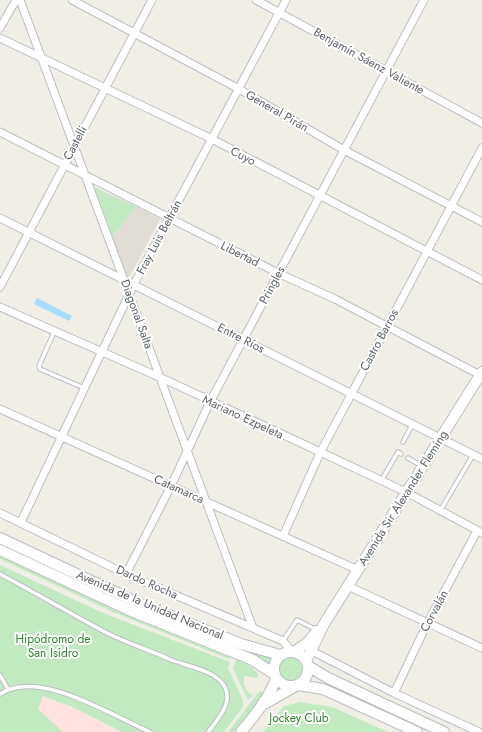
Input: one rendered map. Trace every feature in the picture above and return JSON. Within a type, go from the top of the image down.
[{"type":"main road","name":"Avenida Sir Alexander Fleming","points":[[293,652],[308,642],[321,627],[481,374]]},
{"type":"main road","name":"Avenida de la Unidad Nacional","points":[[0,538],[138,603],[241,644],[280,655]]},
{"type":"main road","name":"Avenida de la Unidad Nacional","points":[[0,550],[128,610],[253,660],[275,676]]},
{"type":"main road","name":"Avenida Sir Alexander Fleming","points":[[307,664],[321,627]]},
{"type":"main road","points":[[241,732],[271,692],[275,676],[274,665],[280,655],[298,652],[307,664],[328,678],[444,732]]},
{"type":"main road","points":[[262,706],[296,686],[307,677],[307,664]]},
{"type":"main road","points":[[275,676],[284,685],[323,689],[417,732]]},
{"type":"street","points":[[0,28],[16,0]]},
{"type":"street","name":"Diagonal Salta","points":[[20,0],[253,628]]},
{"type":"street","name":"General Pirán","points":[[72,0],[239,89],[344,150],[482,222]]},
{"type":"street","name":"Castelli","points":[[0,287],[74,144],[152,0]]},
{"type":"street","name":"Benjamín Sáenz Valiente","points":[[256,0],[482,123]]},
{"type":"street","name":"Fray Luis Beltrán","points":[[21,522],[134,284],[286,0]]},
{"type":"street","name":"Pringles","points":[[126,574],[171,486],[210,402],[424,0]]},
{"type":"street","name":"Cuyo","points":[[0,38],[212,139],[482,280]]},
{"type":"street","name":"Libertad","points":[[0,132],[481,374]]},
{"type":"street","name":"Castro Barros","points":[[283,536],[320,453],[350,394],[482,148]]},
{"type":"street","name":"Entre Ríos","points":[[0,218],[482,459]]},
{"type":"street","name":"Mariano Ezpeleta","points":[[0,307],[161,378],[406,492],[479,532]]},
{"type":"street","name":"Catamarca","points":[[0,409],[358,570]]},
{"type":"street","name":"Dardo Rocha","points":[[0,513],[126,574],[283,641],[293,652]]},
{"type":"street","name":"Corvalán","points":[[394,693],[428,622],[479,532]]},
{"type":"street","points":[[348,586],[482,648]]},
{"type":"street","points":[[312,651],[394,693],[479,732]]},
{"type":"lane","points":[[54,332],[40,369],[85,389]]},
{"type":"lane","points":[[403,442],[412,424]]},
{"type":"lane","points":[[382,481],[399,452]]},
{"type":"lane","points":[[440,511],[474,454]]},
{"type":"lane","points":[[408,458],[422,466]]},
{"type":"lane","points":[[0,574],[108,633],[182,665],[216,677],[224,685],[228,695],[227,703],[221,715],[208,732]]},
{"type":"lane","points":[[283,641],[297,620],[321,627]]},
{"type":"lane","points":[[0,675],[8,689]]},
{"type":"lane","points":[[0,694],[8,689],[50,688],[78,698],[150,732]]},
{"type":"shaded area","points":[[137,207],[160,219],[130,276],[127,277],[112,236]]},
{"type":"shaded area","points":[[42,696],[77,709],[122,732],[55,732],[38,709]]},
{"type":"green space","points":[[94,187],[137,207],[112,236]]},
{"type":"green space","points":[[0,556],[114,610],[230,657],[229,659],[113,612],[0,559]]},
{"type":"green space","name":"Hipódromo de San Isidro","points":[[0,565],[103,613],[230,662],[228,668],[243,700],[243,707],[224,732],[122,732],[77,709],[43,696],[38,709],[63,732],[0,732]]},
{"type":"green space","points":[[242,647],[275,656],[270,668],[241,651]]},
{"type":"green space","points":[[292,657],[301,661],[305,670],[301,679],[292,683],[283,679],[279,670],[283,661]]},
{"type":"green space","points":[[236,659],[252,667],[258,674],[258,678],[245,676],[244,685],[248,692],[253,696],[248,700],[233,669]]},
{"type":"green space","points":[[260,690],[264,694],[234,732],[228,732]]},
{"type":"green space","name":"Jockey Club","points":[[300,702],[332,707],[388,732],[263,732],[284,706]]},
{"type":"water","points":[[37,298],[72,316],[69,321],[34,304]]}]
